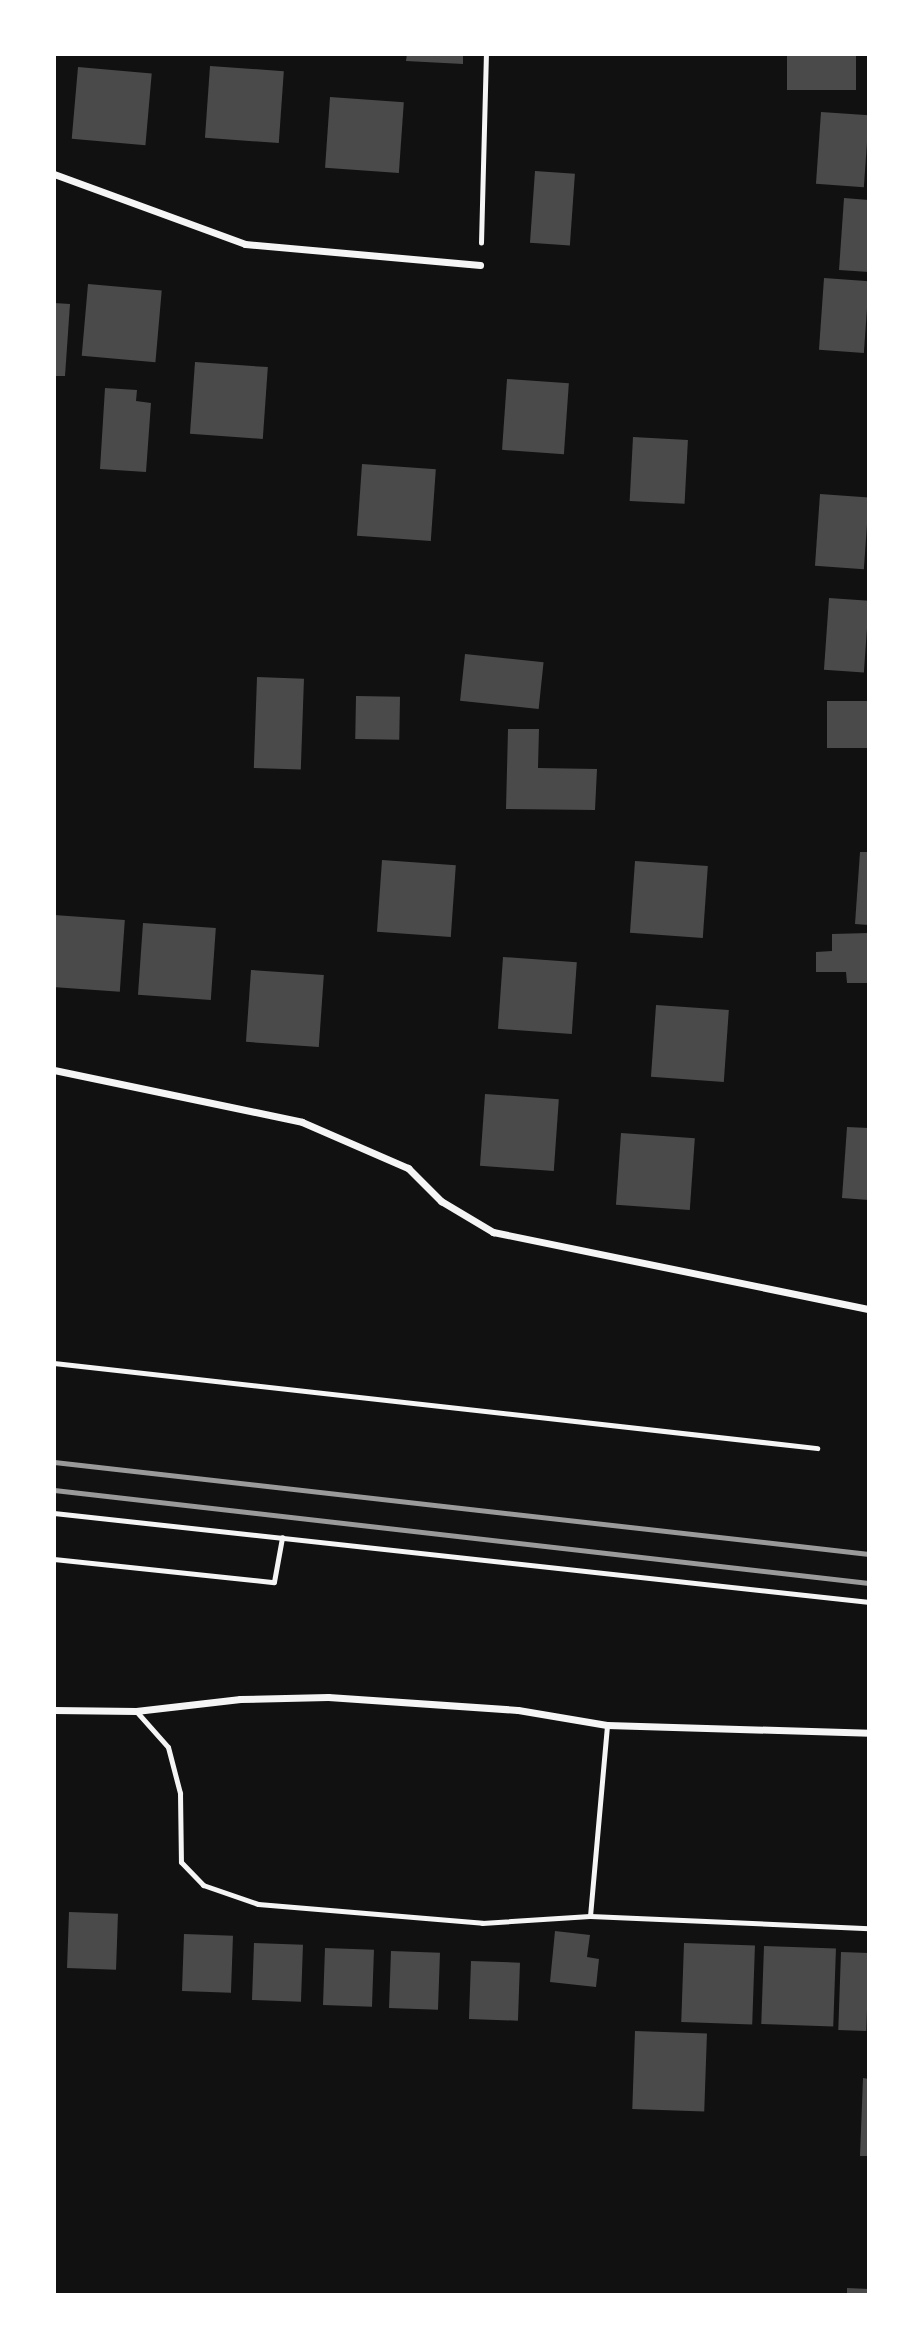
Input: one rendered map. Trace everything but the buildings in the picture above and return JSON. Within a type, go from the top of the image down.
[{"type":"street","points":[[54,174],[245,244],[481,265]]},
{"type":"street","points":[[54,1070],[302,1122],[408,1168],[441,1200],[494,1232],[869,1310]]},
{"type":"street","points":[[54,1710],[136,1711],[240,1699],[328,1697],[518,1710],[607,1725],[869,1732]]},
{"type":"lane","points":[[136,1711],[168,1747],[180,1793],[181,1862],[203,1885],[258,1904],[482,1923],[590,1916],[869,1928]]},
{"type":"lane","points":[[590,1916],[607,1725]]},
{"type":"path","points":[[481,265],[486,54]]},
{"type":"path","points":[[54,1363],[817,1448]]},
{"type":"path","points":[[54,1513],[869,1602]]},
{"type":"path","points":[[54,1559],[274,1582],[282,1538]]},
{"type":"railway","points":[[54,1462],[869,1554]]},
{"type":"railway","points":[[54,1490],[869,1583]]}]
